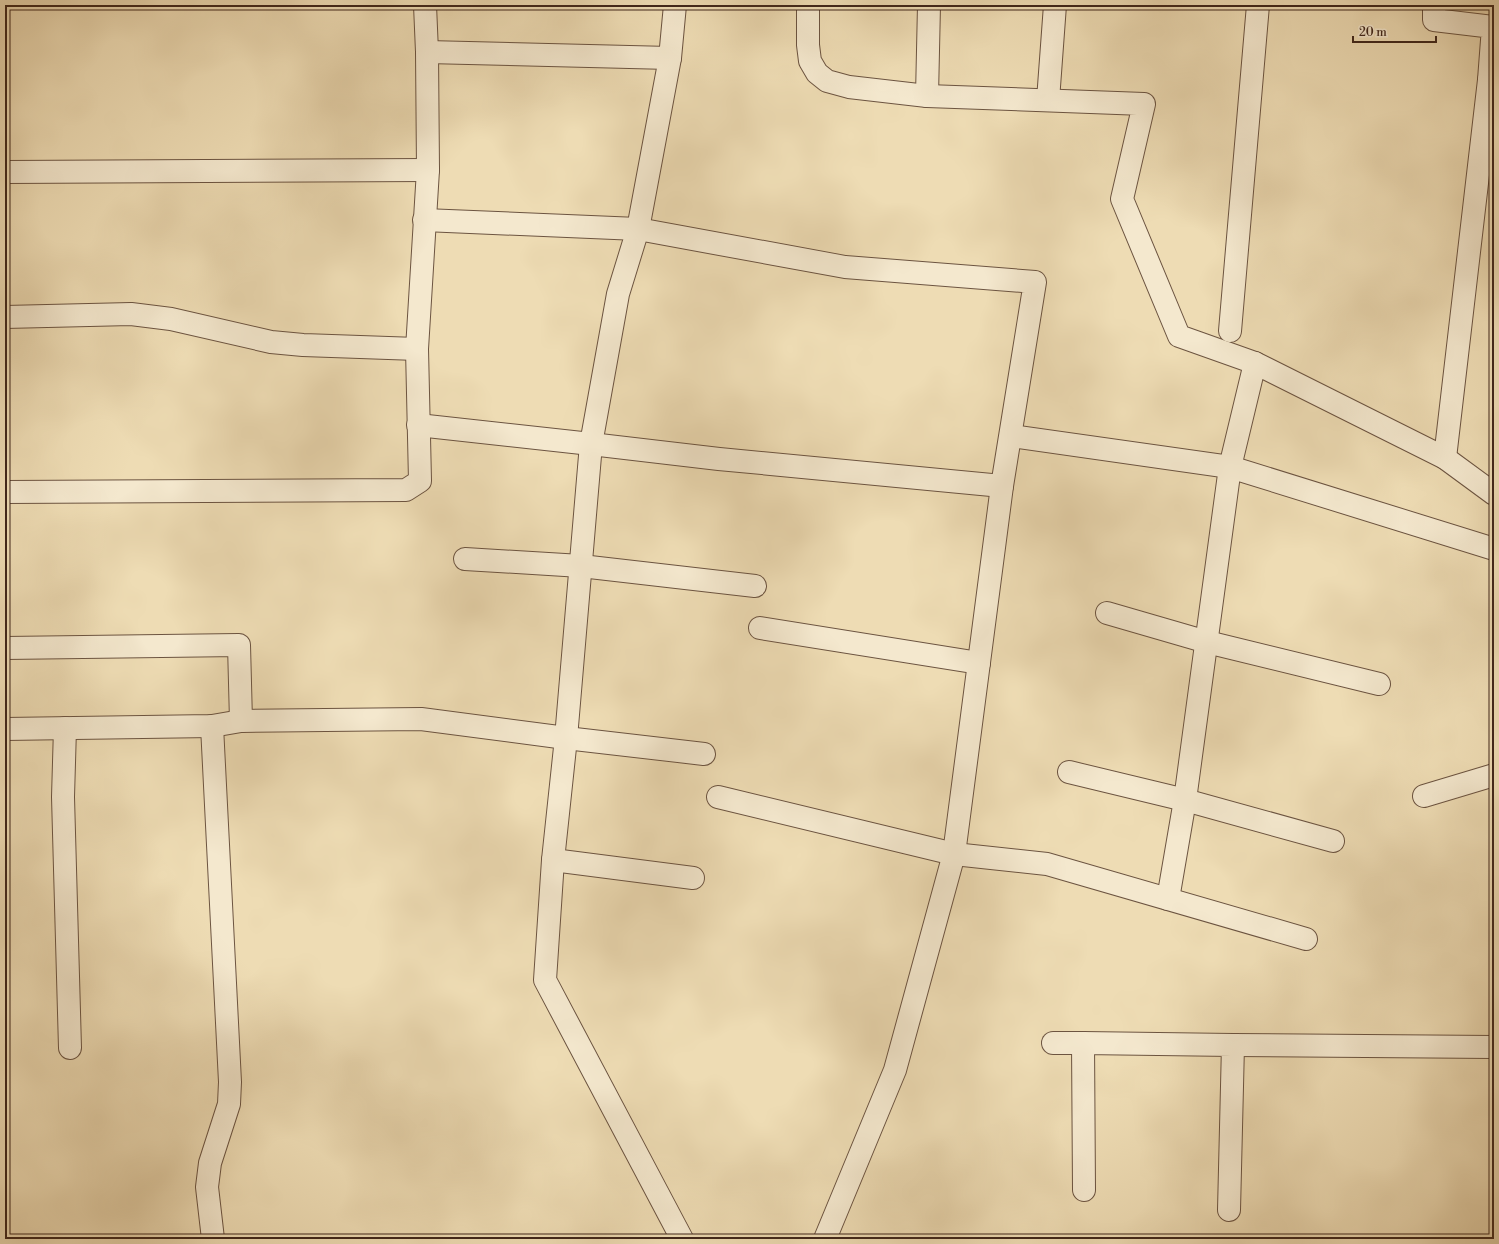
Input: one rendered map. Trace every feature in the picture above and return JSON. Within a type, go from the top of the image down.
[{"type":"street","points":[[5,492],[406,490],[420,480],[417,350],[428,170],[428,52],[425,5]]},
{"type":"street","points":[[675,5],[670,58],[638,229],[618,294],[591,444],[566,738],[553,860],[545,980],[682,1239]]},
{"type":"street","points":[[808,5],[808,45],[810,62],[818,74],[827,81],[849,87],[928,96],[1144,104],[1122,199],[1179,336],[1255,363],[1445,458],[1494,494]]},
{"type":"street","points":[[928,96],[929,5]]},
{"type":"street","points":[[1048,100],[1055,5]]},
{"type":"street","points":[[1230,331],[1258,5]]},
{"type":"street","points":[[1434,5],[1434,20],[1493,27],[1492,80],[1445,458]]},
{"type":"street","points":[[428,52],[670,58]]},
{"type":"street","points":[[5,172],[428,170]]},
{"type":"street","points":[[424,220],[638,229],[845,267],[1036,282],[1002,486],[954,854],[895,1070],[825,1239]]},
{"type":"street","points":[[5,317],[131,314],[171,319],[271,342],[417,350]]},
{"type":"street","points":[[1168,899],[1185,800],[1230,467],[1255,363]]},
{"type":"street","points":[[418,425],[719,460],[1002,486]]},
{"type":"street","points":[[1011,436],[1230,467],[1494,549]]},
{"type":"street","points":[[465,559],[581,566],[755,586]]},
{"type":"street","points":[[1107,613],[1207,642],[1379,684]]},
{"type":"street","points":[[760,628],[979,663]]},
{"type":"street","points":[[5,648],[239,645],[241,721]]},
{"type":"street","points":[[5,729],[212,726],[241,721],[421,719],[704,754]]},
{"type":"street","points":[[212,726],[230,1082],[230,1104],[210,1163],[207,1187],[214,1239]]},
{"type":"street","points":[[65,728],[63,797],[70,1048]]},
{"type":"street","points":[[1069,772],[1185,800],[1333,841]]},
{"type":"street","points":[[1424,796],[1494,775]]},
{"type":"street","points":[[718,798],[954,854],[1047,864],[1306,939]]},
{"type":"street","points":[[553,860],[693,878]]},
{"type":"street","points":[[1053,1043],[1494,1047]]},
{"type":"street","points":[[1083,1043],[1084,1190]]},
{"type":"street","points":[[1229,1210],[1234,1045]]}]
